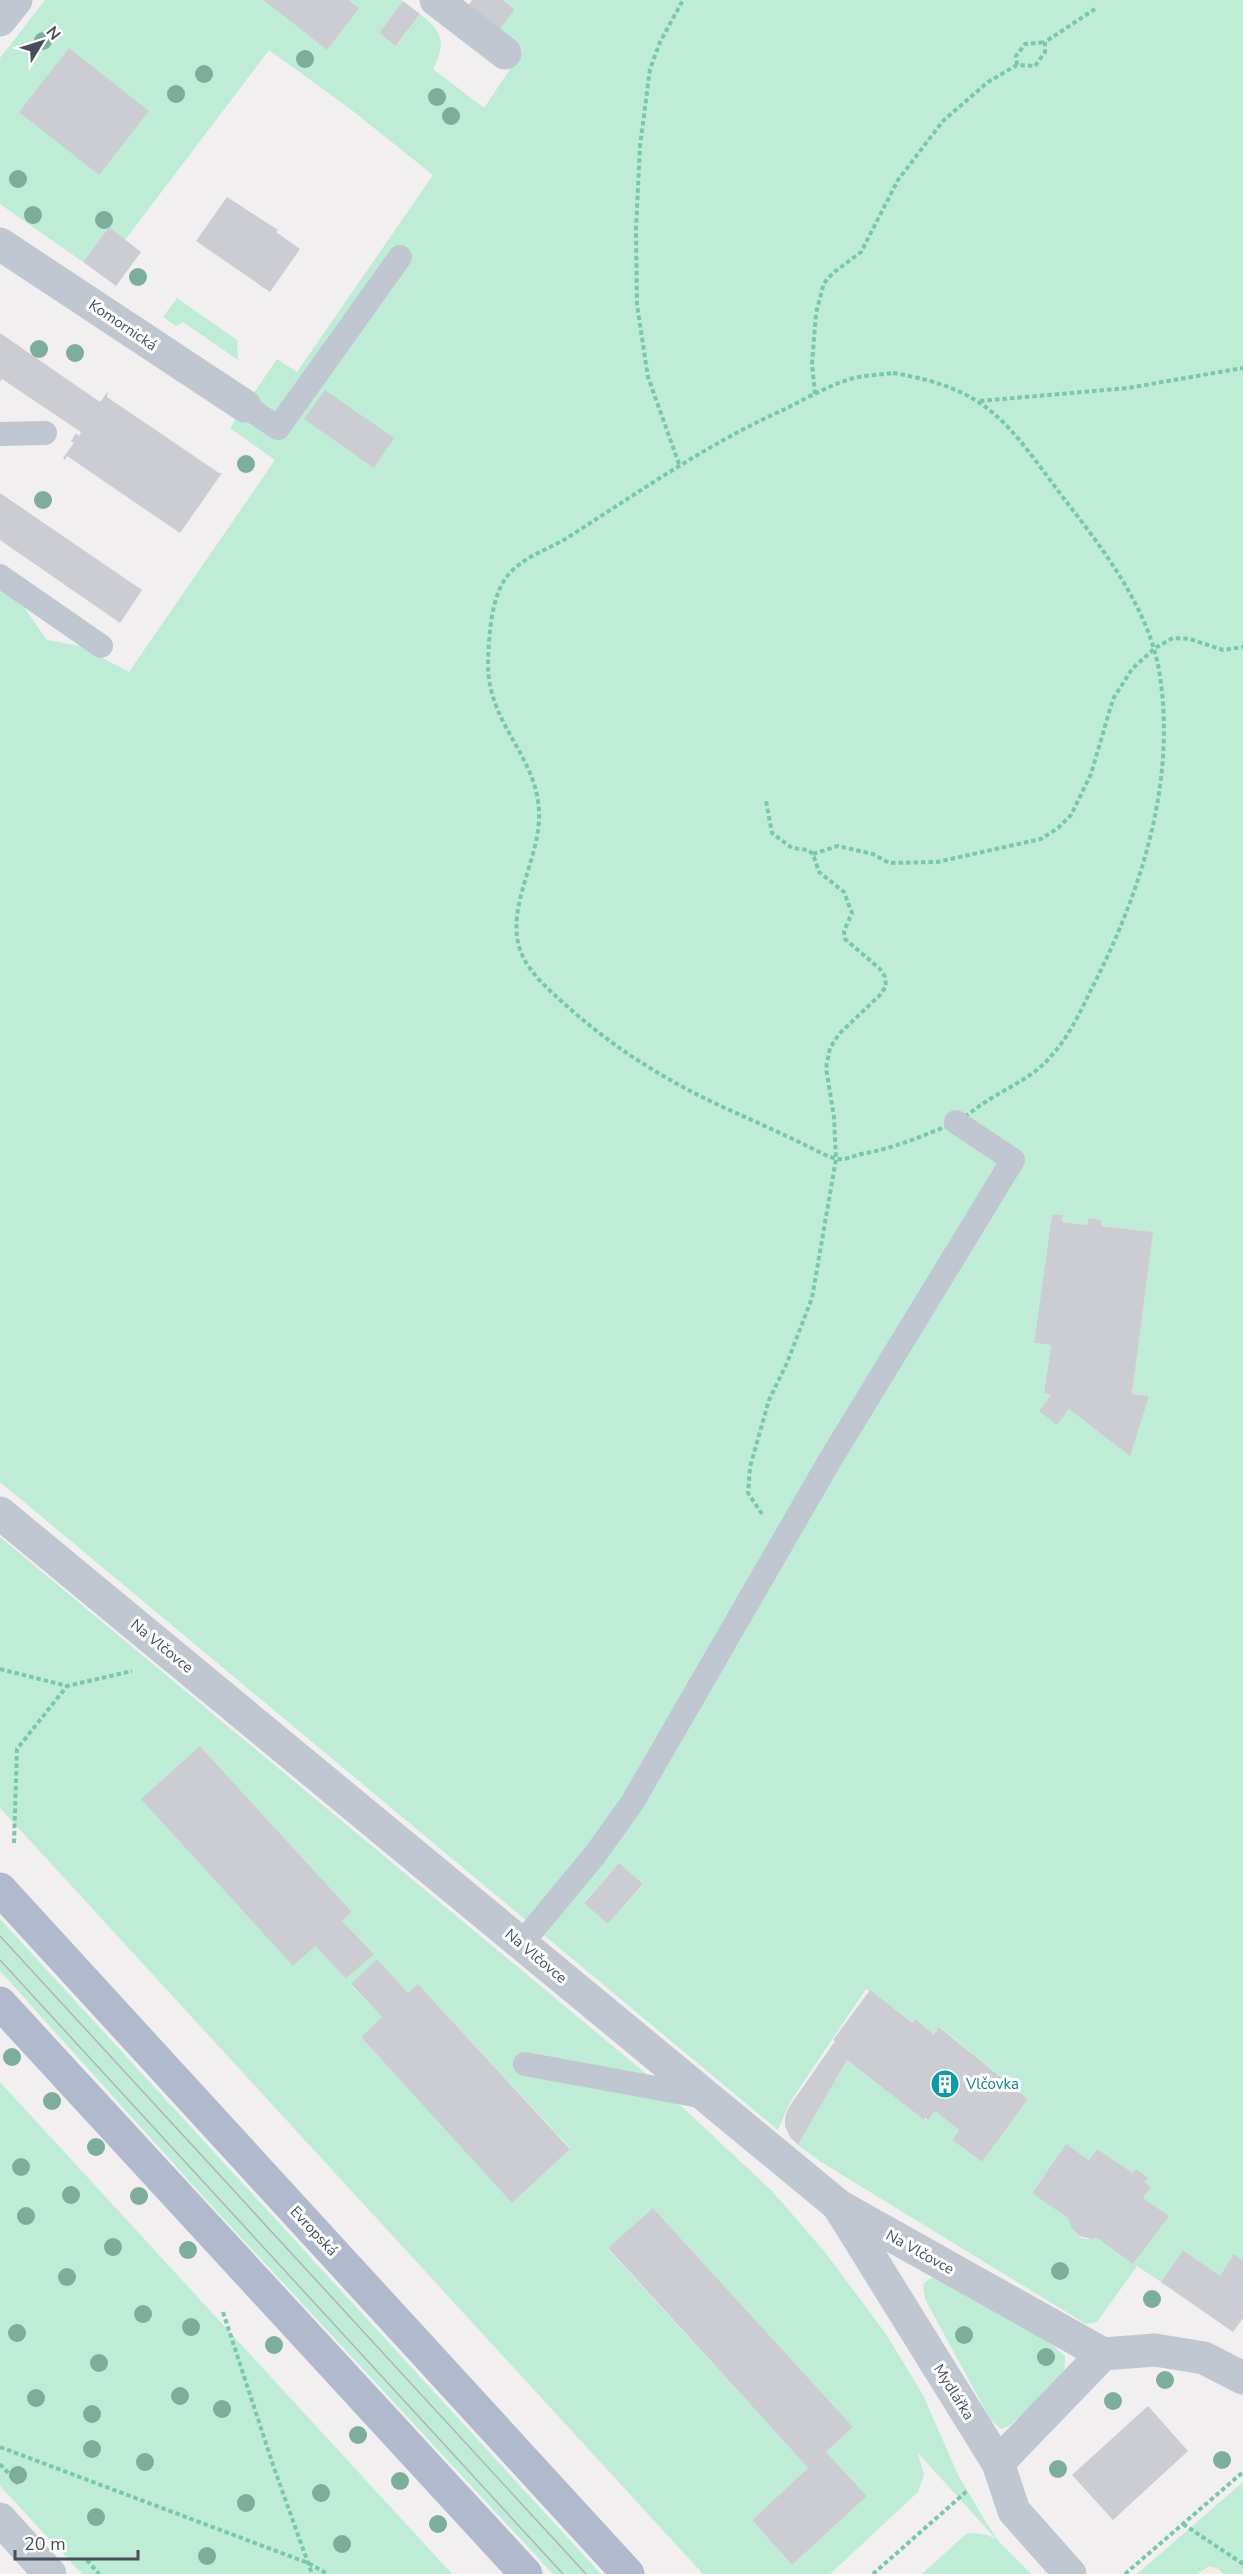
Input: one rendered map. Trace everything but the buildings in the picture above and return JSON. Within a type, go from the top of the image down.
[{"type":"main road","name":"Evropská","points":[[0,1889],[628,2574]]},
{"type":"main road","points":[[0,2003],[526,2574]]},
{"type":"street","points":[[0,20],[16,0]]},
{"type":"street","points":[[436,0],[505,53]]},
{"type":"street","name":"Komornická","points":[[0,244],[245,406]]},
{"type":"street","name":"Na Vlčovce","points":[[0,1513],[839,2206],[1103,2354]]},
{"type":"street","name":"Mydlářka","points":[[839,2206],[998,2463],[1014,2511],[1070,2574]]},
{"type":"street","points":[[998,2463],[1103,2354],[1155,2350],[1204,2358],[1243,2378]]},
{"type":"street","points":[[0,2519],[50,2574]]},
{"type":"lane","points":[[245,406],[278,428],[400,258]]},
{"type":"lane","points":[[0,434],[45,433]]},
{"type":"lane","points":[[0,576],[101,646]]},
{"type":"lane","points":[[521,1944],[594,1856],[632,1803],[784,1540],[1013,1160],[956,1122]]},
{"type":"lane","points":[[525,2064],[705,2097]]},
{"type":"path","points":[[679,464],[648,377],[637,305],[636,230],[640,146],[650,69],[660,42],[683,0]]},
{"type":"path","points":[[1017,65],[1016,56],[1024,44],[1045,42],[1095,9]]},
{"type":"path","points":[[815,394],[812,364],[816,313],[824,283],[833,273],[861,252],[898,180],[943,121],[988,82],[1017,65],[1035,66],[1045,52],[1045,42]]},
{"type":"path","points":[[980,401],[1128,388],[1243,368]]},
{"type":"path","points":[[893,373],[919,377],[954,388],[980,401],[1026,444],[1083,523],[1134,603],[1155,648],[1161,680],[1163,718],[1162,763],[1155,818],[1141,874],[1112,949],[1069,1034],[1050,1058],[1032,1075],[956,1122],[892,1148],[836,1160],[667,1080],[625,1053],[545,986],[527,965],[518,948],[514,928],[536,841],[539,814],[535,789],[526,763],[497,713],[489,684],[488,659],[494,609],[504,579],[524,559],[559,543],[679,464],[749,425],[846,380],[893,373]]},
{"type":"path","points":[[813,854],[838,846],[873,854],[889,863],[937,862],[1041,839],[1058,828],[1071,815],[1091,774],[1113,699],[1132,669],[1155,648],[1173,638],[1190,639],[1223,650],[1243,647]]},
{"type":"path","points":[[765,801],[772,833],[792,848],[808,850],[813,854],[819,872],[844,892],[850,903],[852,914],[844,931],[845,939],[880,969],[885,977],[886,986],[880,995],[839,1034],[830,1048],[826,1068],[834,1117],[836,1160],[812,1298],[787,1363],[769,1400],[750,1467],[748,1493],[784,1540]]},
{"type":"path","points":[[0,1669],[67,1686],[179,1660]]},
{"type":"path","points":[[14,1843],[17,1749],[67,1686]]},
{"type":"path","points":[[223,2312],[312,2574]]},
{"type":"path","points":[[0,2447],[308,2563],[328,2574]]},
{"type":"path","points":[[873,2574],[998,2463]]},
{"type":"path","points":[[1125,2574],[1243,2472]]},
{"type":"path","points":[[1184,2524],[1243,2564]]},
{"type":"green space","points":[[45,0],[263,0],[327,50],[358,8],[348,0],[401,0],[403,1],[379,33],[397,46],[420,14],[434,27],[440,38],[440,52],[433,69],[484,108],[523,50],[499,30],[515,10],[503,0],[1243,0],[1243,2260],[1234,2255],[1220,2276],[1183,2250],[1161,2282],[1137,2266],[1097,2322],[1086,2324],[821,2162],[798,2145],[847,2060],[924,2120],[929,2120],[935,2111],[959,2130],[952,2140],[982,2162],[1028,2099],[940,2027],[934,2035],[916,2019],[912,2023],[866,1989],[790,2102],[778,2130],[0,1482],[0,590],[23,606],[47,640],[80,646],[129,672],[275,460],[230,428],[277,359],[297,372],[433,175],[349,108],[269,50],[125,240],[109,227],[83,262],[0,204],[0,58]],"holes":[[[1052,1214],[1063,1215],[1062,1222],[1087,1225],[1088,1218],[1102,1220],[1101,1226],[1152,1232],[1132,1394],[1148,1396],[1130,1455],[1069,1409],[1057,1424],[1039,1411],[1051,1395],[1044,1393],[1051,1345],[1034,1343]],[[619,1863],[643,1885],[608,1924],[584,1902]],[[1066,2144],[1089,2160],[1097,2149],[1133,2173],[1136,2169],[1147,2178],[1145,2182],[1151,2187],[1143,2198],[1168,2216],[1133,2264],[1097,2238],[1081,2238],[1065,2214],[1032,2193]]]},
{"type":"green space","points":[[177,298],[237,340],[238,360],[183,322],[176,326],[163,317]]},
{"type":"green space","points":[[0,1537],[650,2077],[772,2191],[824,2251],[886,2334],[923,2395],[958,2475],[981,2514],[999,2542],[1031,2574],[922,2574],[966,2534],[982,2534],[996,2539],[918,2453],[924,2475],[918,2492],[830,2574],[703,2574],[0,1808]],"holes":[[[200,1746],[352,1912],[342,1921],[374,1954],[346,1979],[315,1946],[142,1799]],[[377,1960],[408,1993],[418,1984],[570,2148],[513,2202],[361,2037],[382,2017],[351,1985]],[[653,2208],[853,2427],[826,2452],[867,2496],[792,2565],[752,2520],[808,2468],[608,2249]]]},
{"type":"green space","points":[[0,1919],[601,2574],[553,2574],[209,2203],[0,1971]]},
{"type":"green space","points":[[0,2082],[452,2574],[82,2574],[0,2486]]},
{"type":"green space","points":[[931,2278],[939,2278],[1049,2342],[1065,2356],[1064,2376],[1009,2426],[1001,2429],[990,2419],[925,2299],[923,2284]]},
{"type":"green space","points":[[1243,2482],[1243,2574],[1137,2574]]},
{"type":"sand","points":[[1209,2566],[1219,2569],[1223,2574],[1197,2574]]},
{"type":"tram line","points":[[0,1936],[586,2574]]},
{"type":"tram line","points":[[0,1960],[563,2574]]},
{"type":"place","name":"Vlčovka","points":[[945,2084]]}]
